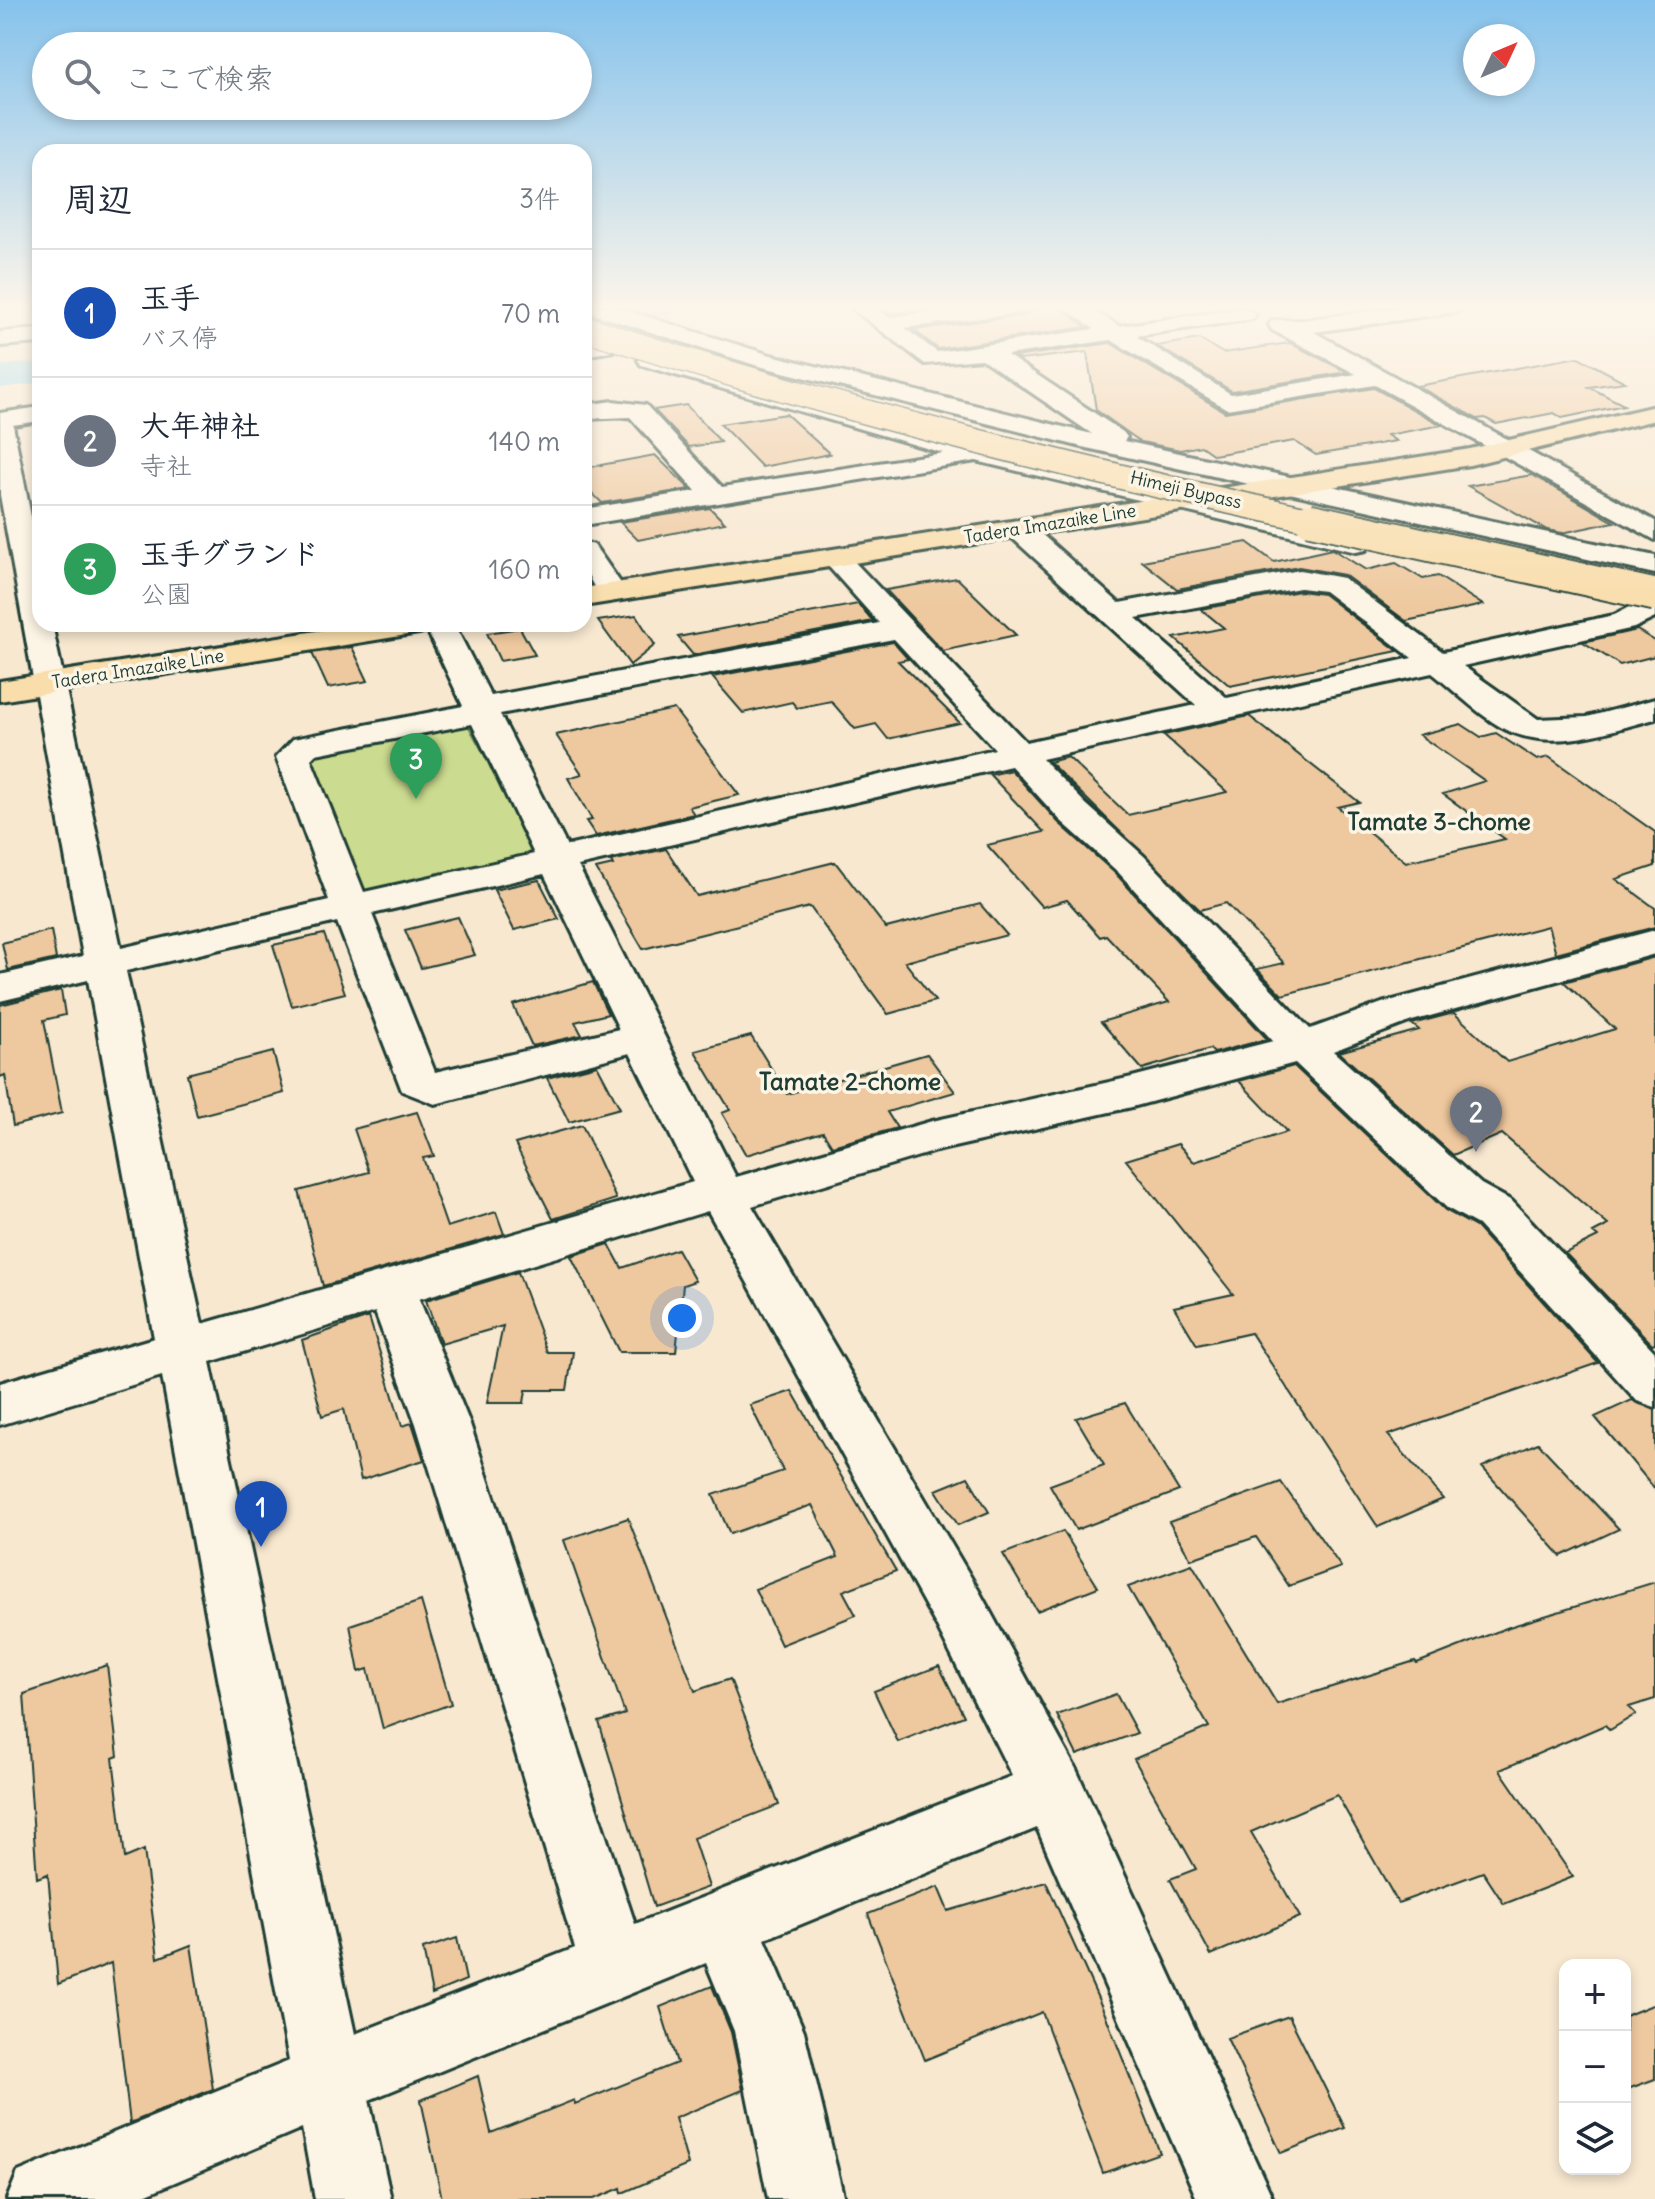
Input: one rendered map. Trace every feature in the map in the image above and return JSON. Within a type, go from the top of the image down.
[{"type":"main road","name":"Himeji Bypass","points":[[852,409],[956,437],[1654,599]]},
{"type":"main road","name":"Himeji Bypass","points":[[906,409],[1654,599]]},
{"type":"main road","name":"Tadera Imazaike Line","points":[[598,594],[1292,487],[1505,449],[1651,417]]},
{"type":"main road","name":"Tadera Imazaike Line","points":[[24,687],[369,632]]},
{"type":"street","points":[[620,409],[637,410],[716,497]]},
{"type":"street","points":[[808,409],[1178,504],[1654,599]]},
{"type":"street","points":[[962,409],[1292,487],[1655,565]]},
{"type":"street","points":[[1072,409],[1135,451]]},
{"type":"street","points":[[1432,409],[1649,524]]},
{"type":"street","points":[[32,415],[0,421],[32,576]]},
{"type":"street","points":[[592,516],[976,454]]},
{"type":"street","points":[[1019,529],[1221,710]]},
{"type":"street","points":[[835,558],[1073,812],[1131,864],[1303,1047],[1464,1196],[1495,1213],[1655,1386]]},
{"type":"street","points":[[1113,613],[1300,579],[1333,584],[1520,724],[1538,731],[1559,732],[1655,709]]},
{"type":"street","points":[[0,988],[1021,753],[1623,622],[1654,599]]},
{"type":"street","points":[[0,606],[32,601]]},
{"type":"street","points":[[643,1036],[435,1089],[417,1081],[293,757],[305,746],[903,628]]},
{"type":"street","points":[[32,632],[24,687],[105,964],[353,2199]]},
{"type":"street","points":[[443,632],[720,1191],[958,1609],[1053,1791],[1235,2199]]},
{"type":"street","points":[[0,1404],[720,1191],[738,1194],[932,1136],[1132,1092],[1303,1047],[1397,1012],[1655,942]]},
{"type":"street","points":[[391,1290],[443,1424],[615,1967]]},
{"type":"street","points":[[45,2199],[330,2080],[1053,1791]]},
{"type":"street","points":[[724,1923],[769,2031],[806,2199]]},
{"type":"green space","points":[[462,724],[469,727],[531,839],[532,851],[523,858],[366,892],[359,889],[308,759],[312,754]]},
{"type":"building","points":[[689,409],[721,442],[689,447],[654,410]]},
{"type":"building","points":[[1219,409],[1225,412],[1246,409],[1412,409],[1442,425],[1387,435],[1396,441],[1316,455],[1294,441],[1214,455],[1201,446],[1180,450],[1141,442],[1096,410]]},
{"type":"building","points":[[1458,409],[1607,409],[1562,418],[1554,413],[1496,424],[1485,418],[1477,419]]},
{"type":"building","points":[[786,414],[830,454],[762,467],[720,424]]},
{"type":"building","points":[[655,455],[690,489],[602,503],[592,493],[592,467]]},
{"type":"building","points":[[1532,475],[1614,522],[1562,533],[1547,530],[1468,486]]},
{"type":"building","points":[[710,508],[725,523],[638,540],[620,522]]},
{"type":"building","points":[[1247,542],[1274,562],[1332,549],[1366,570],[1396,563],[1423,579],[1438,576],[1483,605],[1406,621],[1344,575],[1299,567],[1177,589],[1142,561]]},
{"type":"building","points":[[957,578],[1016,635],[943,651],[886,590]]},
{"type":"building","points":[[1300,591],[1323,594],[1398,651],[1230,686],[1174,638],[1224,628],[1201,609]]},
{"type":"building","points":[[858,604],[873,621],[693,655],[678,637]]},
{"type":"building","points":[[636,615],[655,645],[630,665],[598,621]]},
{"type":"building","points":[[1637,630],[1655,641],[1655,656],[1620,665],[1583,642]]},
{"type":"building","points":[[522,632],[535,655],[500,661],[487,633]]},
{"type":"building","points":[[893,642],[908,659],[898,661],[960,723],[888,739],[876,724],[855,729],[831,701],[797,708],[792,702],[743,713],[712,677]]},
{"type":"building","points":[[352,647],[368,681],[328,688],[312,653]]},
{"type":"building","points":[[674,709],[739,795],[689,807],[694,814],[596,836],[586,821],[592,820],[568,778],[582,774],[556,735]]},
{"type":"building","points":[[1249,716],[1359,802],[1338,807],[1406,862],[1505,839],[1443,794],[1485,781],[1419,735],[1461,724],[1481,737],[1496,733],[1537,760],[1549,757],[1655,832],[1655,866],[1616,879],[1655,908],[1655,927],[1556,953],[1548,926],[1282,995],[1257,969],[1284,963],[1226,903],[1200,910],[1049,762],[1068,757],[1128,815],[1227,792],[1164,735]]},
{"type":"building","points":[[1011,770],[1058,822],[1116,874],[1267,1039],[1214,1053],[1210,1049],[1142,1069],[1101,1022],[1169,1002],[1106,935],[1100,937],[1067,900],[1042,907],[987,845],[1044,832],[990,775]]},
{"type":"building","points":[[666,849],[697,896],[835,862],[886,928],[980,904],[1007,935],[905,962],[935,1001],[888,1014],[810,907],[643,949],[596,869],[613,865],[611,861]]},
{"type":"building","points":[[539,880],[559,919],[514,930],[494,890]]},
{"type":"building","points":[[458,917],[475,955],[421,968],[405,930]]},
{"type":"building","points":[[51,930],[56,959],[8,970],[2,943]]},
{"type":"building","points":[[324,934],[345,993],[292,1006],[273,945]]},
{"type":"building","points":[[1655,957],[1655,1343],[1652,1344],[1565,1253],[1598,1237],[1593,1233],[1608,1225],[1502,1134],[1453,1155],[1339,1052],[1419,1030],[1412,1024],[1454,1013],[1507,1062],[1615,1029],[1564,982]]},
{"type":"building","points":[[593,982],[608,1014],[575,1022],[582,1035],[532,1046],[513,1005]]},
{"type":"building","points":[[61,990],[65,1015],[44,1020],[62,1113],[13,1126],[5,1075],[0,1077],[0,1005]]},
{"type":"building","points":[[751,1036],[787,1094],[927,1054],[955,1092],[887,1112],[897,1128],[832,1146],[823,1132],[746,1155],[722,1113],[730,1110],[695,1051]]},
{"type":"building","points":[[273,1052],[284,1093],[197,1116],[187,1074]]},
{"type":"building","points":[[597,1065],[620,1108],[569,1122],[547,1078]]},
{"type":"building","points":[[1294,1066],[1445,1210],[1476,1227],[1598,1363],[1388,1435],[1443,1499],[1378,1527],[1251,1333],[1197,1345],[1174,1307],[1233,1294],[1126,1160],[1178,1144],[1194,1162],[1287,1132],[1239,1081]]},
{"type":"building","points":[[417,1112],[434,1156],[423,1158],[447,1227],[496,1212],[504,1234],[323,1286],[299,1191],[369,1172],[354,1129]]},
{"type":"building","points":[[582,1125],[616,1199],[553,1219],[515,1144]]},
{"type":"building","points":[[609,1244],[622,1268],[677,1249],[695,1281],[683,1285],[676,1352],[619,1352],[571,1256]]},
{"type":"building","points":[[518,1272],[547,1352],[573,1352],[567,1390],[526,1390],[524,1403],[487,1403],[503,1326],[441,1344],[426,1300]]},
{"type":"building","points":[[369,1317],[402,1426],[412,1423],[424,1460],[361,1480],[344,1409],[322,1416],[302,1340]]},
{"type":"building","points":[[792,1391],[896,1571],[843,1591],[856,1615],[781,1645],[755,1589],[838,1557],[812,1505],[730,1534],[713,1495],[783,1471],[750,1405]]},
{"type":"building","points":[[1632,1400],[1655,1410],[1655,1489],[1595,1417]]},
{"type":"building","points":[[1125,1403],[1179,1491],[1076,1530],[1050,1485],[1104,1465],[1076,1418]]},
{"type":"building","points":[[1538,1443],[1619,1529],[1561,1556],[1482,1467]]},
{"type":"building","points":[[968,1477],[989,1512],[958,1525],[936,1490]]},
{"type":"building","points":[[1281,1482],[1341,1567],[1289,1586],[1256,1537],[1191,1559],[1169,1522]]},
{"type":"building","points":[[628,1518],[695,1691],[730,1679],[779,1805],[693,1838],[709,1887],[654,1907],[599,1722],[625,1714],[564,1540]]},
{"type":"building","points":[[1063,1531],[1098,1587],[1037,1611],[1003,1554]]},
{"type":"building","points":[[1192,1564],[1277,1704],[1415,1661],[1417,1663],[1509,1627],[1655,1582],[1655,1699],[1629,1707],[1636,1714],[1610,1730],[1605,1725],[1500,1770],[1573,1877],[1504,1904],[1483,1872],[1398,1903],[1337,1795],[1251,1832],[1300,1917],[1211,1955],[1170,1879],[1196,1869],[1134,1759],[1209,1727],[1128,1587]]},
{"type":"building","points":[[421,1601],[451,1704],[383,1729],[368,1669],[359,1672],[350,1625]]},
{"type":"building","points":[[107,1665],[118,1756],[113,1758],[125,1858],[144,1850],[158,1958],[191,1945],[213,2089],[130,2123],[111,1963],[58,1984],[48,1874],[37,1878],[24,1694]]},
{"type":"building","points":[[939,1666],[964,1716],[898,1742],[874,1691]]},
{"type":"building","points":[[1116,1694],[1137,1733],[1077,1755],[1057,1715]]},
{"type":"building","points":[[1046,1882],[1105,2014],[1160,2153],[1103,2173],[1042,2012],[925,2060],[868,1914],[938,1887],[948,1911]]},
{"type":"building","points":[[457,1938],[466,1980],[432,1994],[423,1949]]},
{"type":"building","points":[[712,1986],[731,2032],[743,2090],[675,2118],[688,2165],[622,2193],[621,2188],[594,2199],[442,2199],[421,2100],[478,2076],[491,2133],[574,2100],[575,2104],[677,2063],[660,2007]]},
{"type":"building","points":[[1655,2004],[1655,2079],[1631,2088],[1631,2031],[1631,2014]]},
{"type":"building","points":[[1289,2016],[1345,2128],[1281,2153],[1227,2038]]},
{"type":"place","name":"玉手グランド","points":[[416,799]]},
{"type":"place","name":"大年神社","points":[[1476,1152]]},
{"type":"place","name":"玉手","points":[[261,1547]]},
{"type":"district","name":"Tamate 3-chome","points":[[1439,822]]},
{"type":"district","name":"Tamate 2-chome","points":[[850,1082]]}]
